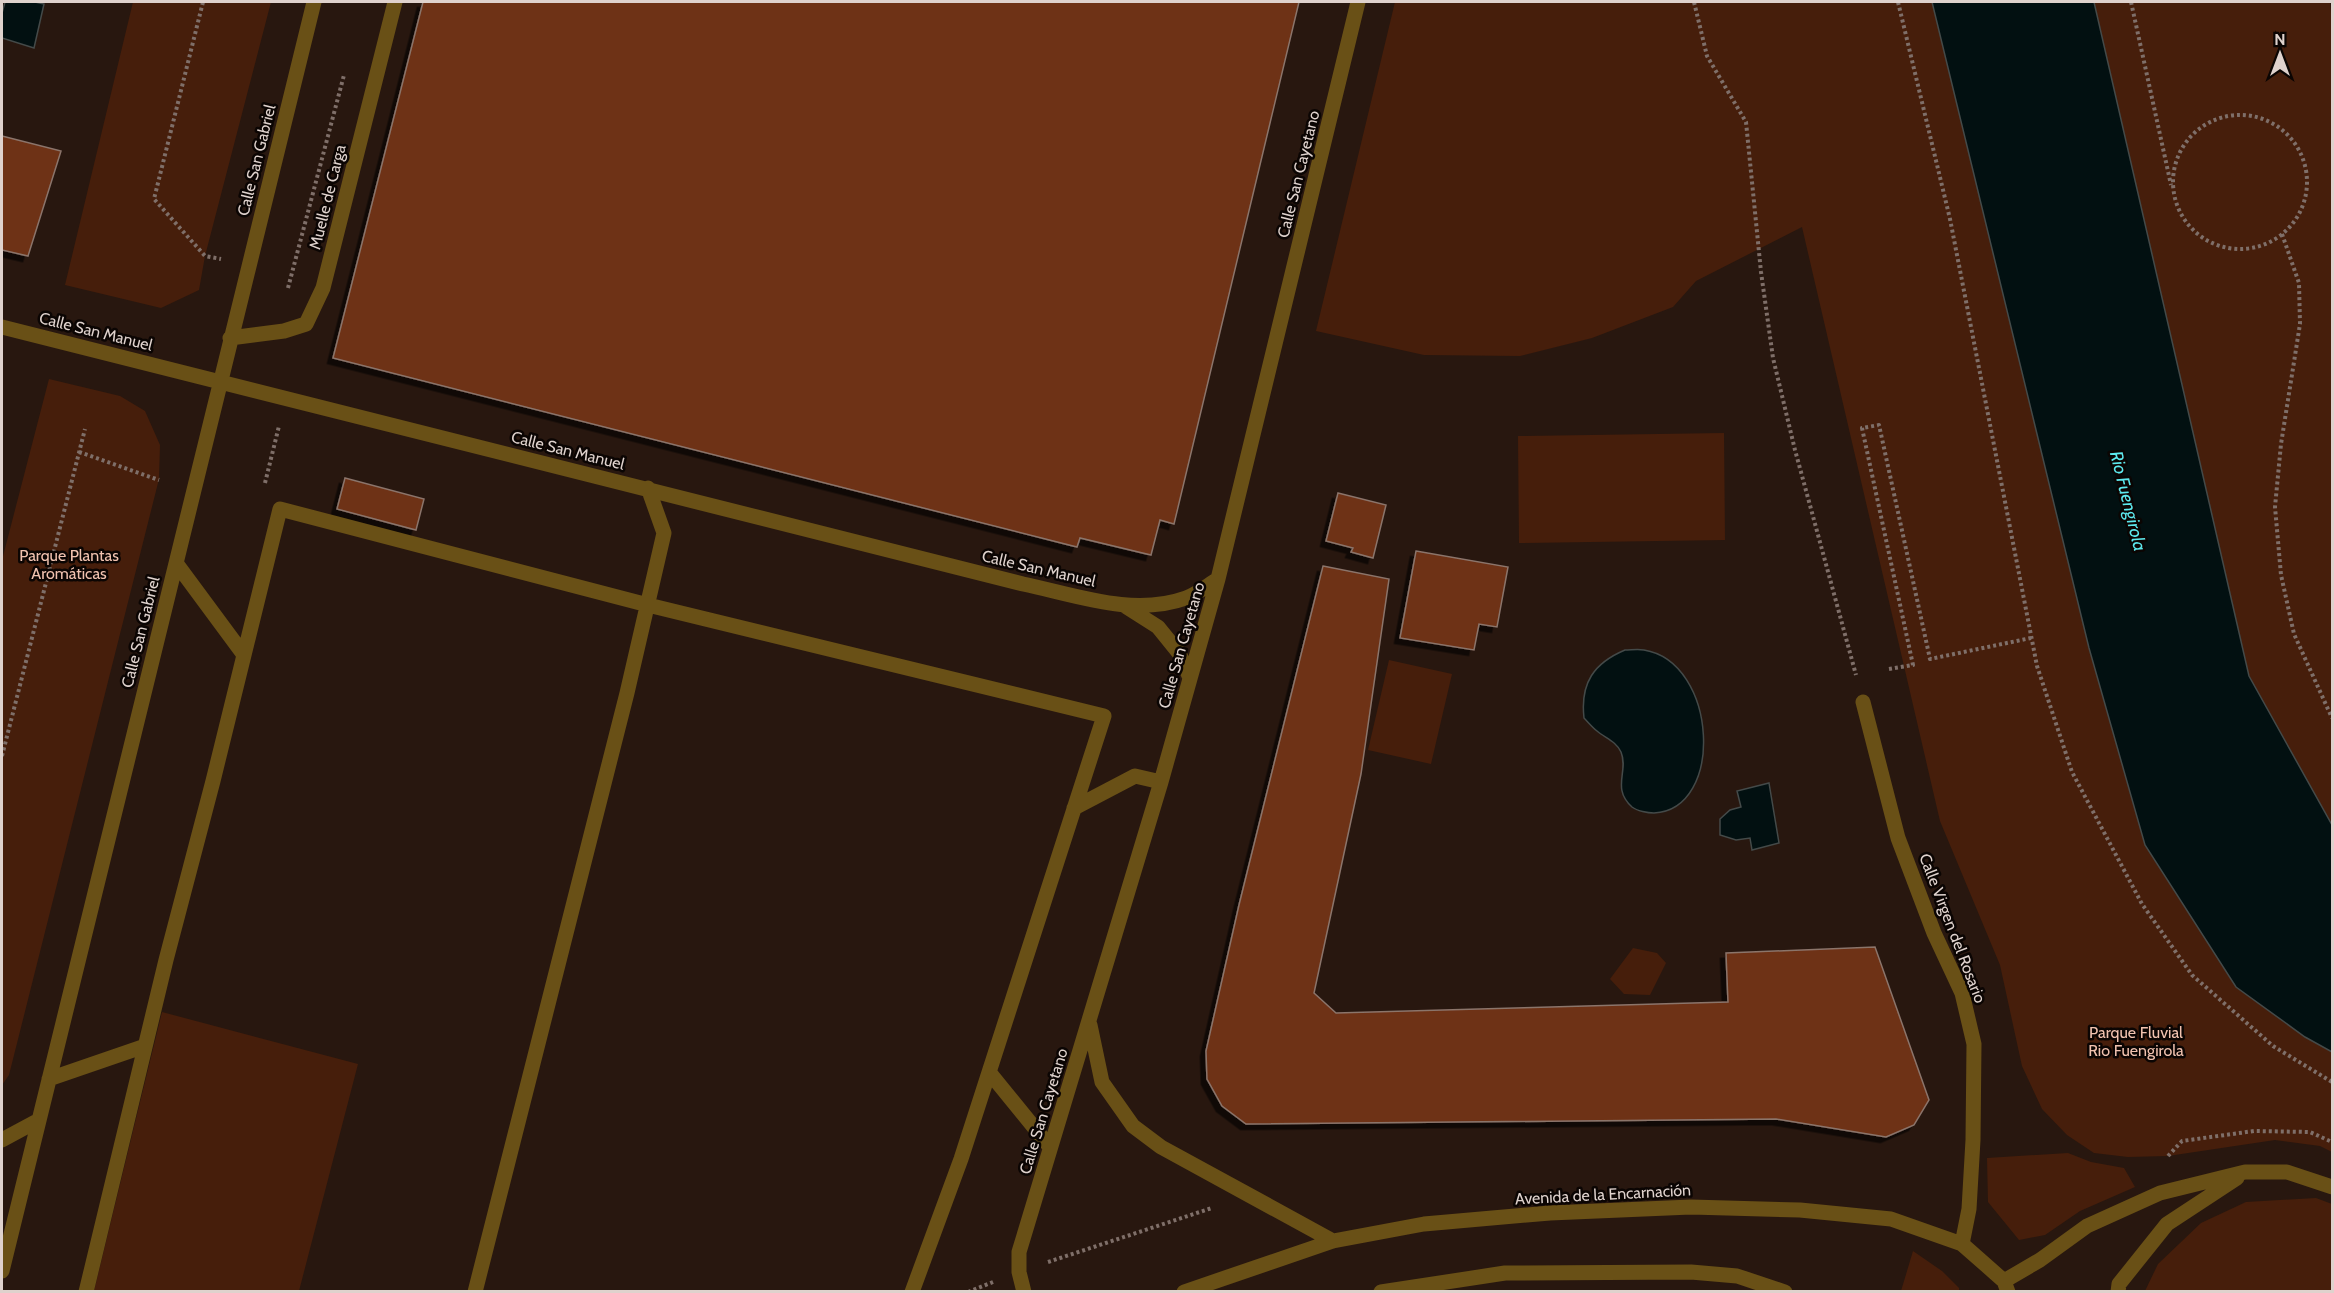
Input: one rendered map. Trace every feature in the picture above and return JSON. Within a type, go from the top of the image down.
[{"type":"street","name":"Calle San Gabriel","points":[[2,1271],[314,2]]},
{"type":"street","name":"Muelle de Carga","points":[[230,338],[284,331],[306,324],[323,288],[395,2]]},
{"type":"street","name":"Calle San Cayetano","points":[[1024,1292],[1019,1272],[1019,1252],[1161,782],[1218,579],[1358,2]]},
{"type":"street","name":"Calle San Manuel","points":[[2,327],[1023,584],[1125,606],[1159,605],[1188,597],[1218,579]]},
{"type":"street","points":[[475,1292],[648,605],[664,533],[648,488]]},
{"type":"street","points":[[86,1292],[145,1046],[280,509],[648,605],[1104,716],[961,1159],[912,1292]]},
{"type":"street","points":[[176,563],[244,655]]},
{"type":"street","name":"Calle San Manuel","points":[[1125,606],[1158,627],[1179,653],[1190,678]]},
{"type":"street","name":"Calle Virgen del Rosario","points":[[1863,702],[1898,838],[1934,933],[1962,993],[1974,1044],[1973,1140],[1969,1209],[1962,1244]]},
{"type":"street","points":[[1074,808],[1135,776],[1161,782]]},
{"type":"street","points":[[1089,1023],[1102,1082],[1133,1125],[1161,1147],[1333,1240]]},
{"type":"street","points":[[49,1078],[145,1046]]},
{"type":"street","points":[[989,1072],[1050,1147]]},
{"type":"street","points":[[2,1140],[39,1120]]},
{"type":"street","points":[[2006,1286],[2087,1226],[2160,1193],[2245,1173],[2287,1173],[2332,1187]]},
{"type":"street","points":[[2118,1292],[2119,1284],[2167,1224],[2245,1173]]},
{"type":"street","name":"Avenida de la Encarnación","points":[[1184,1292],[1333,1240],[1424,1224],[1550,1213],[1691,1207],[1800,1210],[1891,1219],[1962,1244],[2006,1286]]},
{"type":"street","points":[[1381,1292],[1504,1273],[1680,1272],[1737,1276],[1785,1292]]},
{"type":"path","points":[[203,2],[154,199],[205,256]]},
{"type":"path","points":[[1694,2],[1707,56],[1746,122],[1761,272],[1773,358],[1795,450],[1863,702]]},
{"type":"path","points":[[1898,2],[1950,219],[2037,666],[2072,772],[2142,904],[2192,975],[2273,1046],[2332,1082]]},
{"type":"path","points":[[2131,2],[2173,195],[2181,216],[2196,234],[2217,245],[2239,249],[2262,245],[2282,234],[2297,218],[2306,196],[2307,173],[2300,153],[2288,135],[2270,123],[2250,116],[2229,116],[2208,123],[2191,136],[2179,153],[2173,173],[2173,195]]},
{"type":"path","points":[[2282,234],[2300,283],[2300,324],[2281,444],[2275,507],[2281,575],[2294,634],[2332,718]]},
{"type":"path","points":[[1889,669],[1913,665],[1862,428],[1879,425],[1930,659],[2031,638]]},
{"type":"path","points":[[2,756],[86,429]]},
{"type":"path","points":[[79,452],[159,480]]},
{"type":"path","points":[[2168,1156],[2182,1141],[2254,1131],[2310,1132],[2332,1142]]},
{"type":"path","points":[[968,1292],[1019,1272],[1250,1195]]},
{"type":"green space","points":[[133,2],[271,2],[205,256],[199,290],[161,308],[65,285]]},
{"type":"green space","name":"Parque Fluvial Rio Fuengirola","points":[[1395,2],[1932,2],[2089,648],[2145,845],[2305,1037],[2332,1052],[2332,1152],[2320,1146],[2275,1140],[2168,1156],[2128,1157],[2094,1153],[2067,1135],[2042,1109],[2022,1066],[2000,965],[1940,821],[1802,227],[1696,281],[1673,307],[1592,338],[1520,356],[1424,355],[1316,331]]},
{"type":"green space","points":[[2094,2],[2330,2],[2332,23],[2332,825],[2249,676]]},
{"type":"green space","name":"Parque Plantas Aromáticas","points":[[49,379],[120,396],[145,411],[160,445],[159,479],[9,1075],[2,1085],[2,560]]},
{"type":"green space","points":[[1724,433],[1725,540],[1519,543],[1518,436]]},
{"type":"green space","points":[[1389,660],[1452,674],[1431,764],[1368,750]]},
{"type":"green space","points":[[1633,948],[1657,953],[1666,963],[1650,995],[1624,994],[1610,979]]},
{"type":"green space","points":[[162,1012],[358,1064],[299,1291],[94,1291]]},
{"type":"green space","points":[[2068,1153],[2091,1162],[2124,1168],[2135,1187],[2080,1211],[2045,1235],[2019,1240],[1988,1202],[1987,1158]]},
{"type":"green space","points":[[2316,1198],[2332,1204],[2332,1291],[2145,1291],[2158,1264],[2201,1223],[2246,1202]]},
{"type":"green space","points":[[1913,1251],[1942,1271],[1959,1288],[1959,1291],[1901,1291]]},
{"type":"water","points":[[5,2],[44,4],[34,48],[2,38],[2,13]]},
{"type":"water","name":"Rio Fuengirola","points":[[1932,2],[2094,2],[2249,676],[2332,825],[2332,1052],[2305,1037],[2236,987],[2145,845],[2089,648]]},
{"type":"water","points":[[1625,650],[1644,650],[1669,660],[1687,680],[1698,706],[1703,735],[1702,763],[1693,788],[1677,806],[1654,813],[1637,810],[1626,800],[1621,786],[1623,759],[1621,752],[1584,718],[1584,694],[1591,676],[1605,661]]},
{"type":"water","points":[[1769,783],[1779,843],[1752,850],[1750,838],[1736,840],[1720,835],[1720,819],[1730,810],[1741,807],[1737,791]]},
{"type":"building","points":[[423,2],[1299,2],[1174,524],[1160,520],[1151,555],[1080,538],[1077,547],[333,358]]},
{"type":"building","points":[[2,136],[61,151],[28,256],[2,250]]},
{"type":"building","points":[[345,478],[424,499],[416,530],[337,509]]},
{"type":"building","points":[[1338,493],[1386,505],[1373,558],[1351,552],[1353,548],[1326,541]]},
{"type":"building","points":[[1416,551],[1508,567],[1497,627],[1479,624],[1474,650],[1400,638]]},
{"type":"building","points":[[1323,566],[1389,579],[1361,774],[1314,993],[1336,1013],[1728,1002],[1726,953],[1875,947],[1929,1100],[1914,1125],[1886,1137],[1776,1119],[1246,1124],[1222,1106],[1207,1079],[1206,1051],[1239,905]]}]
